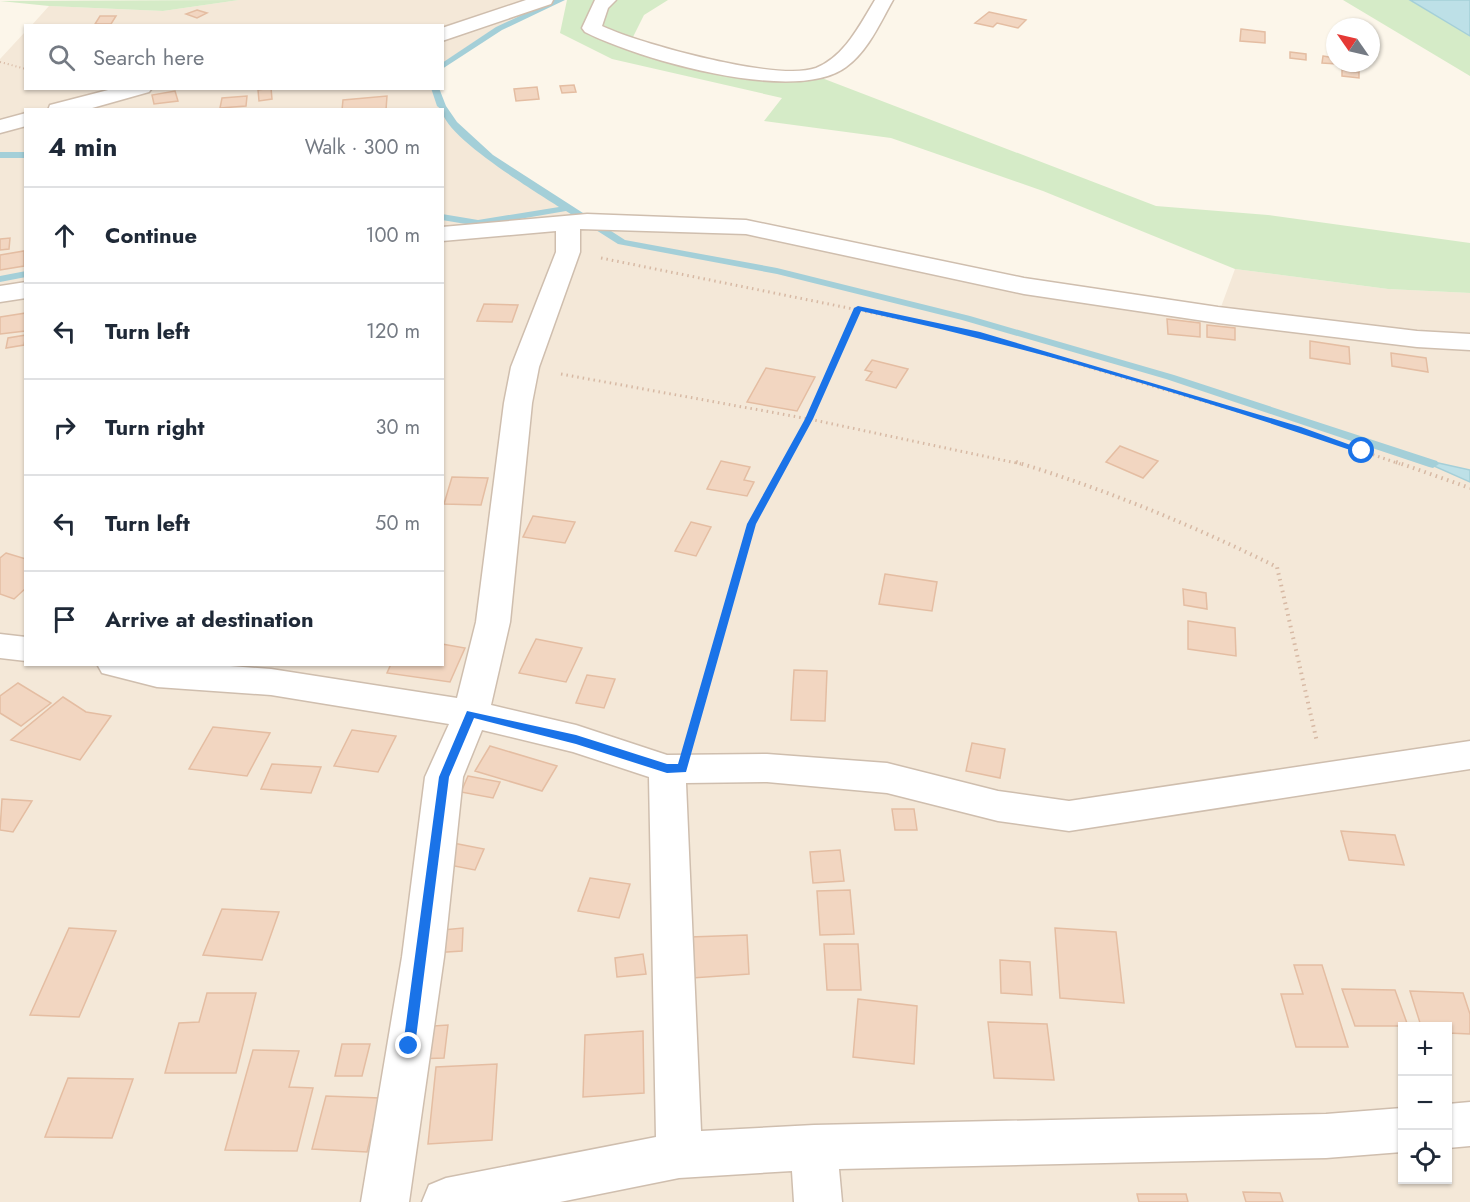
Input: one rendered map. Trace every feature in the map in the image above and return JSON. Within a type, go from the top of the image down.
[{"type":"street","points":[[444,34],[544,0]]},
{"type":"street","points":[[607,0],[600,5],[592,28],[629,45],[676,58],[726,67],[777,74],[814,75],[839,63],[855,45],[884,0]]},
{"type":"street","points":[[66,108],[134,90]]},
{"type":"street","points":[[0,127],[24,120]]},
{"type":"street","points":[[444,234],[568,237],[746,227],[1024,286],[1218,315],[1417,339],[1470,342]]},
{"type":"street","points":[[386,1202],[423,957],[444,777],[471,714],[493,622],[516,414],[525,367],[568,237]]},
{"type":"street","points":[[0,294],[24,290]]},
{"type":"street","points":[[0,646],[24,649]]},
{"type":"street","points":[[123,666],[157,674],[271,682],[471,714],[576,740],[674,769],[767,768],[887,778],[998,806],[1069,816],[1470,755]]},
{"type":"street","points":[[674,769],[679,1155]]},
{"type":"street","points":[[1452,1126],[1470,1124]]},
{"type":"street","points":[[446,1202],[679,1155],[814,1147],[1326,1136],[1398,1130]]},
{"type":"street","points":[[814,1147],[818,1202]]},
{"type":"path","points":[[0,62],[24,68]]},
{"type":"path","points":[[568,237],[858,308],[977,334],[1298,429],[1470,488]]},
{"type":"path","points":[[674,769],[752,524],[809,419],[858,308]]},
{"type":"path","points":[[525,367],[809,419],[1008,460],[1090,485],[1196,527],[1277,567],[1325,776]]},
{"type":"shaded area","points":[[239,0],[561,0],[496,31],[459,53],[444,66],[444,24],[33,24],[49,6],[163,11]]},
{"type":"shaded area","points":[[24,33],[24,90],[435,90],[443,108],[24,108],[24,666],[444,666],[444,110],[480,150],[587,221],[746,227],[1218,315],[1235,269],[1388,289],[1470,293],[1470,470],[1420,459],[1470,482],[1470,1202],[0,1202],[0,59]]},
{"type":"green space","points":[[239,0],[163,11],[49,6],[0,1]]},
{"type":"green space","points":[[567,0],[668,0],[644,15],[629,45],[676,58],[814,75],[1156,206],[1268,215],[1470,243],[1470,293],[1388,289],[1235,269],[1043,191],[891,138],[764,121],[782,98],[612,59],[560,33]]},
{"type":"green space","points":[[1343,0],[1410,0],[1470,36],[1470,76],[1380,22],[1380,18],[1373,18]]},
{"type":"water","points":[[1410,0],[1470,0],[1470,36]]},
{"type":"water","points":[[1416,458],[1470,470],[1470,482]]},
{"type":"building","points":[[197,10],[207,13],[197,18],[186,14]]},
{"type":"building","points":[[989,12],[1026,20],[1018,28],[997,23],[993,27],[975,23]]},
{"type":"building","points":[[100,16],[116,16],[111,24],[95,24]]},
{"type":"building","points":[[1241,29],[1265,32],[1265,43],[1240,41]]},
{"type":"building","points":[[1290,52],[1306,54],[1306,60],[1290,58]]},
{"type":"building","points":[[1323,56],[1326,56],[1326,63],[1322,63]]},
{"type":"building","points":[[1342,72],[1359,72],[1359,78],[1342,76]]},
{"type":"building","points":[[574,85],[576,92],[562,93],[560,86]]},
{"type":"building","points":[[537,87],[539,99],[516,101],[514,89]]},
{"type":"building","points":[[258,90],[271,90],[272,99],[259,101]]},
{"type":"building","points":[[175,91],[178,101],[154,104],[152,95]]},
{"type":"building","points":[[247,96],[246,106],[220,108],[222,98]]},
{"type":"building","points":[[387,96],[386,108],[342,108],[343,100]]},
{"type":"building","points":[[10,238],[9,249],[0,250],[0,239]]},
{"type":"building","points":[[24,251],[24,266],[0,270],[0,255]]},
{"type":"building","points":[[484,304],[518,305],[512,322],[477,321]]},
{"type":"building","points":[[24,313],[24,331],[0,334],[0,317]]},
{"type":"building","points":[[1167,319],[1200,323],[1200,337],[1168,334]]},
{"type":"building","points":[[1207,325],[1235,328],[1235,340],[1207,337]]},
{"type":"building","points":[[24,335],[24,345],[6,348],[8,338]]},
{"type":"building","points":[[1310,341],[1349,347],[1350,364],[1310,358]]},
{"type":"building","points":[[1391,353],[1426,358],[1428,372],[1392,366]]},
{"type":"building","points":[[872,360],[908,369],[896,388],[866,380],[872,372],[865,370]]},
{"type":"building","points":[[766,368],[815,377],[797,411],[747,402]]},
{"type":"building","points":[[1120,446],[1158,461],[1143,478],[1106,462]]},
{"type":"building","points":[[721,461],[750,467],[744,480],[754,482],[747,496],[707,489]]},
{"type":"building","points":[[452,477],[488,478],[481,505],[444,504]]},
{"type":"building","points":[[533,516],[575,522],[565,543],[523,537]]},
{"type":"building","points":[[691,522],[711,527],[696,556],[675,551]]},
{"type":"building","points":[[6,553],[24,558],[24,590],[14,599],[0,594],[0,558]]},
{"type":"building","points":[[885,574],[937,582],[932,611],[879,604]]},
{"type":"building","points":[[1183,589],[1206,593],[1207,609],[1184,605]]},
{"type":"building","points":[[1188,621],[1235,628],[1236,656],[1188,649]]},
{"type":"building","points":[[536,639],[582,648],[566,682],[519,673]]},
{"type":"building","points":[[444,644],[465,648],[450,682],[387,673],[390,666],[444,666]]},
{"type":"building","points":[[794,670],[827,671],[825,721],[791,720]]},
{"type":"building","points":[[587,675],[615,679],[604,708],[576,703]]},
{"type":"building","points":[[18,683],[51,703],[21,726],[0,713],[0,696]]},
{"type":"building","points":[[63,697],[86,712],[111,716],[80,760],[11,740]]},
{"type":"building","points":[[213,727],[270,733],[247,776],[189,769]]},
{"type":"building","points":[[352,730],[396,736],[378,772],[334,766]]},
{"type":"building","points":[[972,743],[1005,749],[1000,778],[966,771]]},
{"type":"building","points":[[490,746],[557,766],[542,791],[475,771]]},
{"type":"building","points":[[272,764],[321,767],[311,793],[261,789]]},
{"type":"building","points":[[468,776],[500,782],[493,798],[461,792]]},
{"type":"building","points":[[2,799],[32,801],[13,832],[0,830]]},
{"type":"building","points":[[892,809],[914,809],[917,830],[895,830]]},
{"type":"building","points":[[1341,831],[1395,835],[1404,865],[1349,860]]},
{"type":"building","points":[[453,843],[484,849],[475,870],[444,864]]},
{"type":"building","points":[[840,850],[844,881],[813,883],[810,852]]},
{"type":"building","points":[[590,878],[630,884],[619,918],[578,911]]},
{"type":"building","points":[[850,890],[854,934],[820,935],[817,891]]},
{"type":"building","points":[[222,909],[279,912],[262,960],[203,955]]},
{"type":"building","points":[[69,928],[116,931],[79,1017],[30,1015]]},
{"type":"building","points":[[463,928],[462,951],[432,953],[432,931]]},
{"type":"building","points":[[1055,928],[1116,932],[1124,1003],[1060,998]]},
{"type":"building","points":[[747,935],[749,974],[692,978],[690,937]]},
{"type":"building","points":[[824,944],[858,944],[861,990],[827,990]]},
{"type":"building","points":[[643,954],[646,974],[617,977],[615,958]]},
{"type":"building","points":[[1000,960],[1030,962],[1032,995],[1001,993]]},
{"type":"building","points":[[1294,965],[1322,965],[1348,1047],[1296,1047],[1281,994],[1303,994]]},
{"type":"building","points":[[1342,989],[1395,990],[1407,1022],[1398,1022],[1398,1026],[1355,1026]]},
{"type":"building","points":[[1410,991],[1463,993],[1470,1014],[1470,1034],[1452,1033],[1452,1022],[1420,1022]]},
{"type":"building","points":[[207,993],[256,993],[236,1073],[165,1073],[179,1023],[199,1022]]},
{"type":"building","points":[[858,999],[917,1006],[914,1064],[853,1057]]},
{"type":"building","points":[[988,1022],[1047,1024],[1054,1080],[994,1078]]},
{"type":"building","points":[[448,1025],[444,1058],[415,1059],[418,1027]]},
{"type":"building","points":[[643,1031],[644,1093],[583,1097],[585,1035]]},
{"type":"building","points":[[342,1044],[370,1044],[362,1076],[335,1076]]},
{"type":"building","points":[[253,1050],[299,1051],[289,1087],[313,1088],[297,1151],[225,1150]]},
{"type":"building","points":[[497,1064],[492,1140],[428,1144],[436,1067]]},
{"type":"building","points":[[68,1078],[133,1079],[112,1138],[45,1137]]},
{"type":"building","points":[[326,1096],[380,1098],[367,1152],[312,1149]]},
{"type":"building","points":[[1243,1192],[1280,1193],[1283,1202],[1246,1202]]},
{"type":"building","points":[[1137,1194],[1186,1194],[1188,1202],[1139,1202]]},
{"type":"waterway","points":[[444,65],[469,46],[499,29],[561,0]]},
{"type":"waterway","points":[[436,90],[443,108]]},
{"type":"waterway","points":[[444,110],[454,123],[490,157],[568,208]]},
{"type":"waterway","points":[[0,155],[24,155]]},
{"type":"waterway","points":[[444,217],[478,223],[568,208]]},
{"type":"waterway","points":[[568,208],[622,242],[777,271],[966,318],[1170,377],[1433,464]]},
{"type":"waterway","points":[[0,279],[24,274]]},
{"type":"route","points":[[409,1046],[423,957],[444,777],[471,714],[576,740],[667,769],[682,769],[731,590],[752,524],[809,419],[858,308],[977,334],[1298,429],[1362,451]]}]
